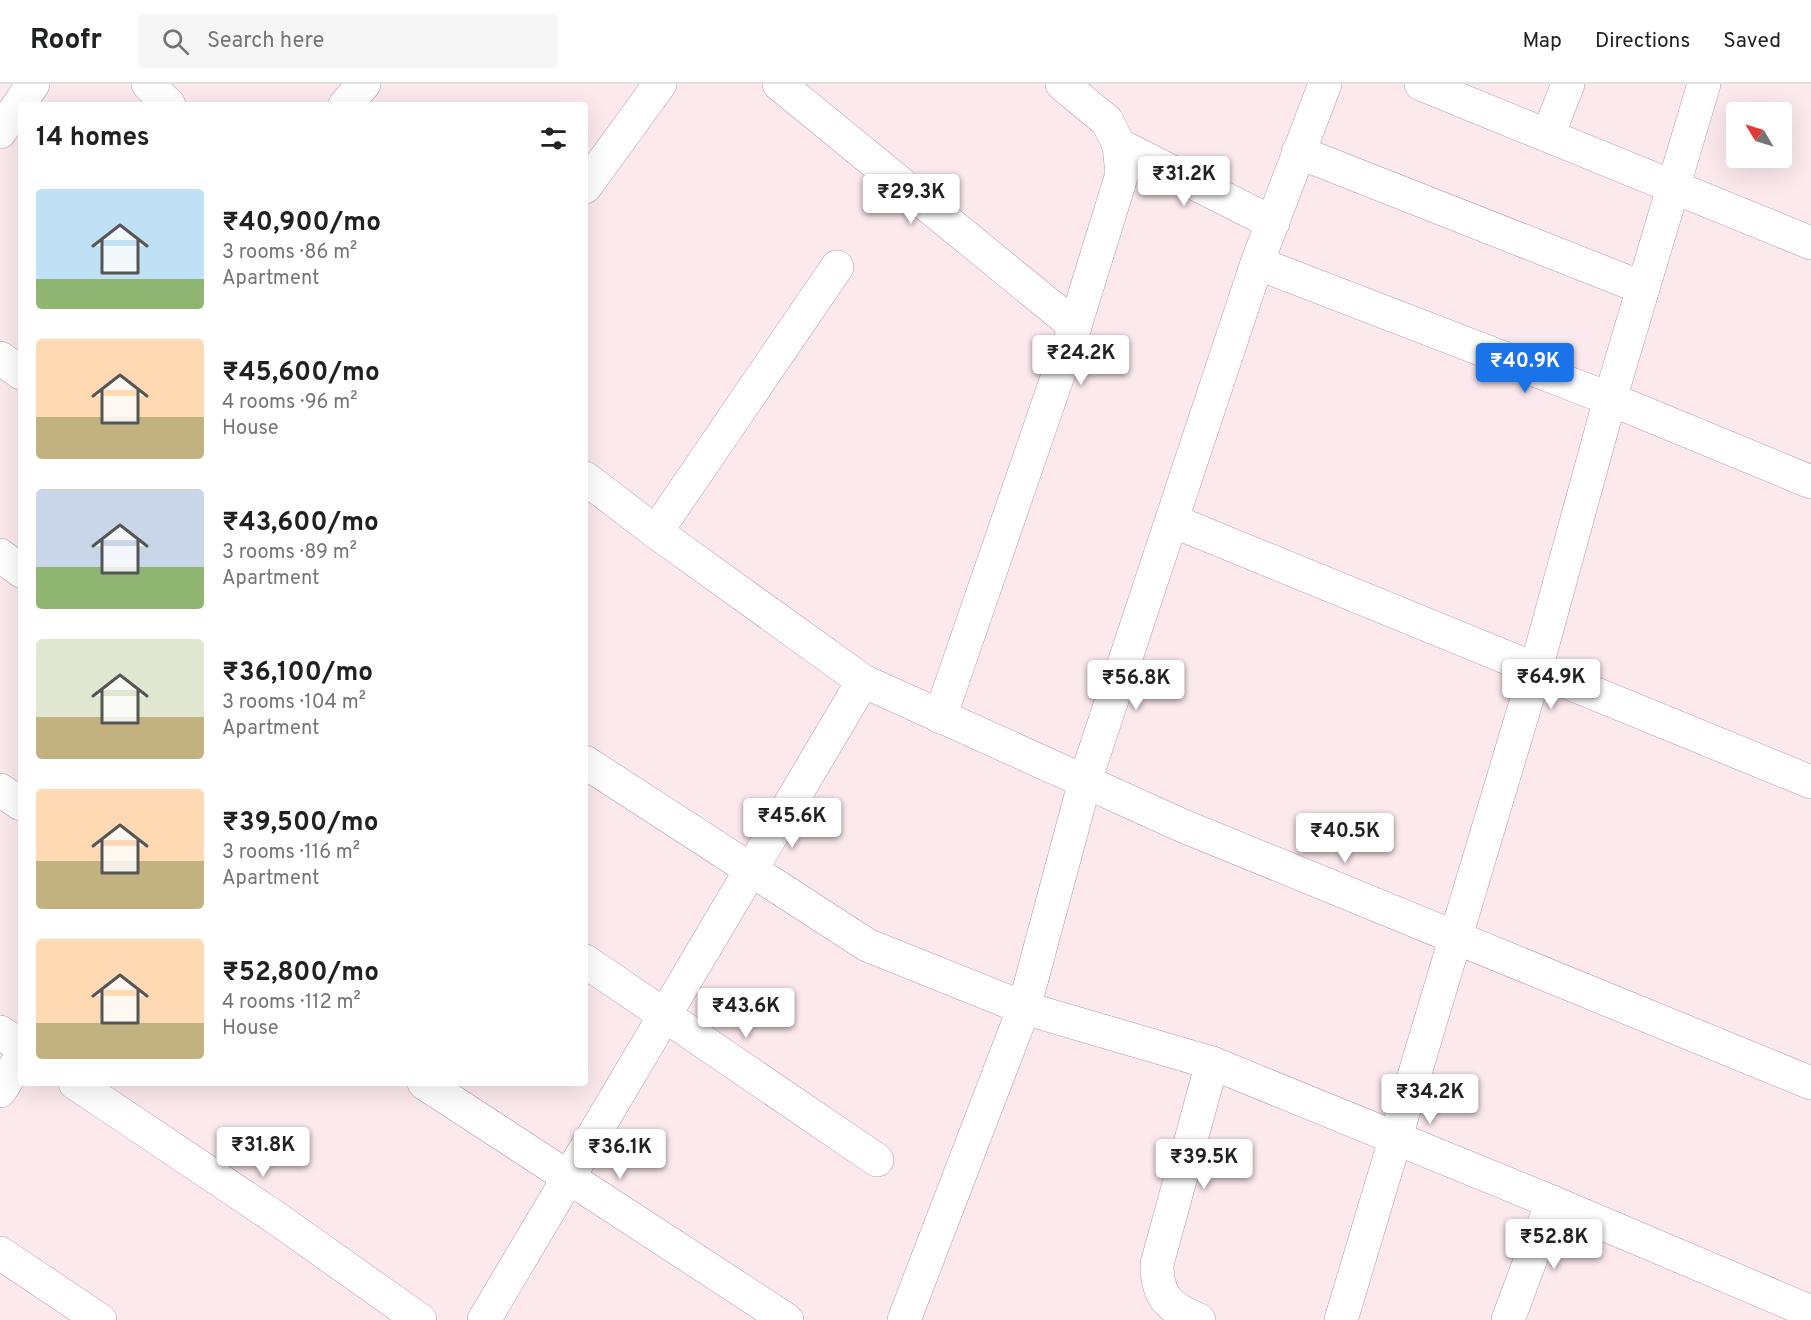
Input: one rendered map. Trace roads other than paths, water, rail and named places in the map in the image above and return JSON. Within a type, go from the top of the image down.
[{"type":"street","points":[[21,102],[33,84]]},
{"type":"street","points":[[148,84],[167,102]]},
{"type":"street","points":[[348,102],[364,84]]},
{"type":"street","points":[[588,183],[660,84]]},
{"type":"street","points":[[779,84],[1075,326]]},
{"type":"street","points":[[940,717],[1075,326],[1122,174],[1119,145],[1107,121],[1062,84]]},
{"type":"street","points":[[904,1320],[1024,1008],[1085,782],[1257,263],[1325,84]]},
{"type":"street","points":[[1421,84],[1467,93],[1548,135],[1811,243]]},
{"type":"street","points":[[1548,135],[1568,84]]},
{"type":"street","points":[[1341,1320],[1457,938],[1536,669],[1610,399],[1704,84]]},
{"type":"street","points":[[0,132],[18,106]]},
{"type":"street","points":[[1119,145],[1273,223]]},
{"type":"street","points":[[1298,152],[1643,288]]},
{"type":"street","points":[[1257,263],[1610,399],[1811,482]]},
{"type":"street","points":[[656,532],[837,267]]},
{"type":"street","points":[[0,358],[18,371]]},
{"type":"street","points":[[588,480],[863,681],[1181,825],[1811,1083]]},
{"type":"street","points":[[1173,521],[1811,782]]},
{"type":"street","points":[[0,555],[18,569]]},
{"type":"street","points":[[484,1320],[863,681]]},
{"type":"street","points":[[588,764],[867,945],[1024,1008],[1212,1063],[1552,1202],[1811,1312]]},
{"type":"street","points":[[0,790],[18,802]]},
{"type":"street","points":[[588,963],[877,1160]]},
{"type":"street","points":[[0,1032],[18,1045]]},
{"type":"street","points":[[0,1091],[18,1063]]},
{"type":"street","points":[[1199,1320],[1168,1302],[1157,1287],[1157,1264],[1212,1063]]},
{"type":"street","points":[[79,1086],[276,1218],[420,1320]]},
{"type":"street","points":[[429,1086],[787,1320]]},
{"type":"street","points":[[1508,1320],[1552,1202]]},
{"type":"street","points":[[0,1253],[100,1320]]}]
